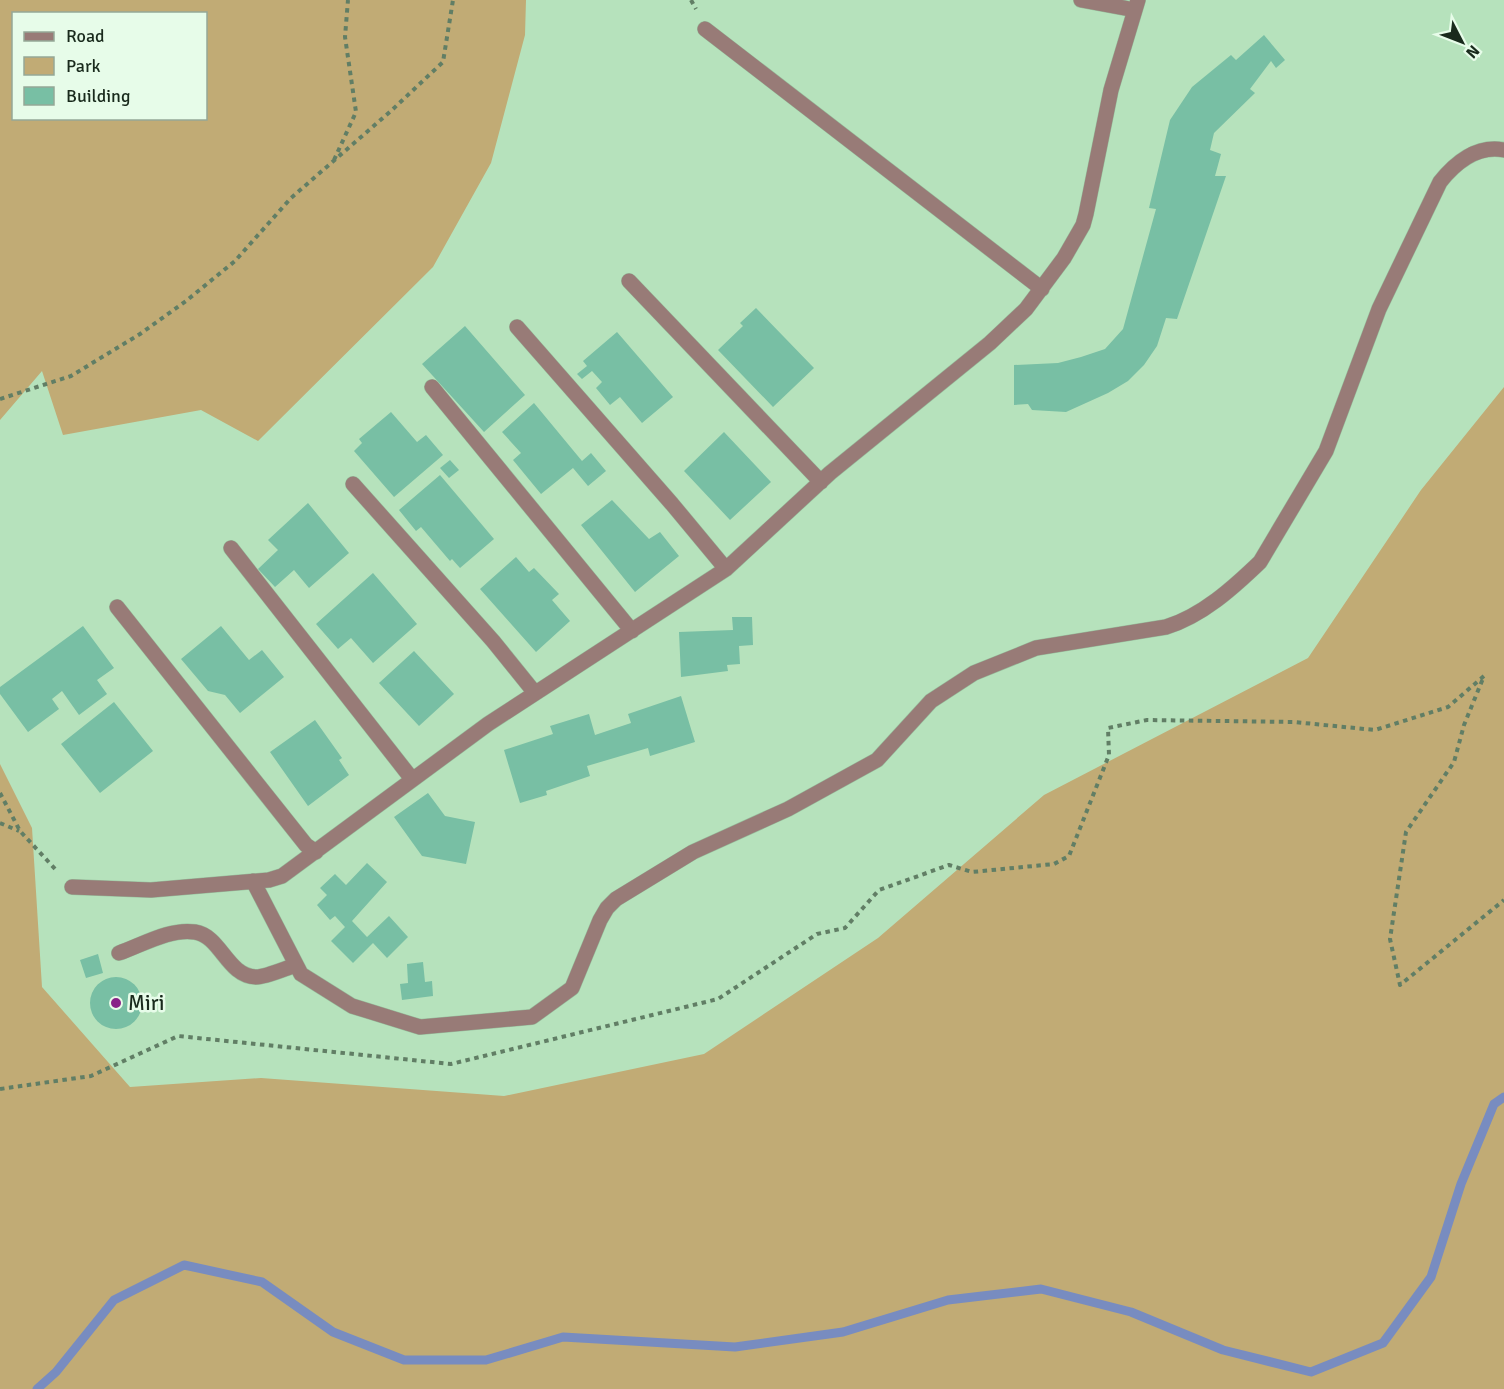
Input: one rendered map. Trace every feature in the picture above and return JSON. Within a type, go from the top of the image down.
[{"type":"street","points":[[72,887],[151,890],[269,880],[282,876],[412,779],[535,693],[726,569],[821,482],[990,343],[1026,309],[1042,289],[1064,258],[1083,225],[1086,214],[1111,90],[1137,5],[1081,0]]},
{"type":"street","points":[[705,29],[1042,289]]},
{"type":"street","points":[[253,881],[301,974],[352,1006],[420,1027],[532,1017],[572,988],[600,920],[606,909],[616,899],[693,852],[788,809],[877,760],[931,701],[963,679],[1036,648],[1178,624],[1212,604],[1260,562],[1326,451],[1379,309],[1440,182],[1448,172],[1468,156],[1492,148],[1504,150]]},
{"type":"street","points":[[628,280],[821,482]]},
{"type":"street","points":[[517,327],[726,569]]},
{"type":"street","points":[[432,387],[632,631]]},
{"type":"street","points":[[353,484],[493,641],[535,693]]},
{"type":"street","points":[[231,548],[412,779]]},
{"type":"street","points":[[117,607],[306,845],[316,852]]},
{"type":"street","points":[[119,953],[167,935],[192,931],[211,940],[234,968],[245,974],[257,977],[296,965]]},
{"type":"path","points":[[332,163],[356,112],[345,37],[348,0]]},
{"type":"path","points":[[0,399],[71,376],[140,334],[186,301],[235,261],[291,198],[443,62],[453,0]]},
{"type":"path","points":[[0,1089],[91,1076],[178,1036],[451,1064],[718,999],[817,933],[845,928],[879,890],[949,865],[972,872],[1054,864],[1069,856],[1109,755],[1108,728],[1147,720],[1294,722],[1374,729],[1448,707],[1484,676],[1464,725],[1454,762],[1406,832],[1390,939],[1400,985],[1504,900]]},
{"type":"path","points":[[0,793],[20,831],[72,887]]},
{"type":"path","points":[[0,823],[20,831]]},
{"type":"green space","points":[[0,0],[526,0],[525,35],[491,163],[433,267],[258,441],[201,410],[63,435],[42,371],[0,420]]},
{"type":"green space","points":[[1504,387],[1504,1389],[0,1389],[0,764],[32,828],[42,987],[130,1087],[261,1078],[504,1096],[704,1054],[878,938],[1044,795],[1308,658],[1421,490]]},
{"type":"building","points":[[1264,35],[1285,60],[1276,68],[1271,61],[1250,89],[1255,93],[1214,133],[1210,150],[1221,154],[1215,176],[1226,176],[1177,319],[1166,318],[1157,346],[1144,365],[1128,381],[1108,393],[1066,412],[1032,410],[1028,404],[1014,405],[1014,365],[1058,363],[1081,357],[1105,349],[1123,329],[1156,209],[1149,208],[1170,120],[1192,87],[1231,55],[1236,60]]},
{"type":"building","points":[[756,308],[814,368],[773,407],[718,350],[743,326],[740,323]]},
{"type":"building","points":[[465,326],[525,395],[484,432],[422,364]]},
{"type":"building","points":[[617,332],[673,397],[642,423],[620,397],[610,405],[596,388],[602,382],[592,371],[582,379],[577,374],[587,366],[583,361]]},
{"type":"building","points":[[534,403],[582,461],[591,453],[606,471],[588,486],[573,468],[541,494],[513,460],[521,453],[502,432]]},
{"type":"building","points":[[391,412],[417,442],[426,435],[443,455],[394,497],[354,451],[362,443],[359,439]]},
{"type":"building","points":[[724,432],[771,482],[730,520],[684,471]]},
{"type":"building","points":[[450,460],[459,470],[449,478],[440,468]]},
{"type":"building","points":[[440,475],[494,539],[460,568],[452,559],[450,561],[421,527],[416,531],[399,510]]},
{"type":"building","points":[[612,500],[649,539],[660,532],[679,556],[635,592],[581,525]]},
{"type":"building","points":[[308,503],[349,553],[309,588],[294,570],[275,587],[258,569],[278,550],[268,540]]},
{"type":"building","points":[[516,557],[529,572],[534,568],[559,594],[552,600],[570,621],[536,652],[480,589]]},
{"type":"building","points":[[373,573],[417,624],[373,663],[351,638],[338,649],[316,624]]},
{"type":"building","points":[[732,617],[752,617],[753,645],[739,646],[740,664],[727,665],[728,671],[681,677],[679,632],[733,630]]},
{"type":"building","points":[[83,626],[114,668],[97,680],[107,694],[79,715],[62,691],[52,699],[59,709],[28,732],[0,694],[0,687]]},
{"type":"building","points":[[221,626],[249,660],[262,650],[284,677],[240,713],[225,695],[208,691],[181,659]]},
{"type":"building","points":[[414,651],[454,694],[419,726],[379,683]]},
{"type":"building","points":[[681,696],[695,742],[650,756],[648,748],[587,766],[590,776],[546,791],[547,795],[520,803],[504,750],[553,734],[550,726],[589,714],[595,735],[631,723],[628,714]]},
{"type":"building","points":[[114,702],[153,751],[100,793],[61,744]]},
{"type":"building","points":[[315,720],[342,758],[339,760],[349,775],[308,806],[270,752]]},
{"type":"building","points":[[428,793],[445,816],[475,822],[466,864],[422,856],[394,817]]},
{"type":"building","points":[[367,863],[387,882],[352,921],[367,937],[389,916],[408,937],[387,958],[373,943],[353,963],[331,941],[345,927],[335,916],[330,920],[317,905],[327,895],[320,888],[335,874],[346,885]]},
{"type":"building","points":[[98,954],[103,973],[86,978],[80,960]]},
{"type":"building","points":[[423,962],[425,982],[432,981],[433,996],[402,1000],[400,984],[408,983],[407,964]]},
{"type":"building","name":"Miri","points":[[111,977],[121,977],[131,981],[138,988],[142,1003],[138,1018],[131,1025],[121,1029],[111,1029],[101,1025],[94,1018],[90,1008],[90,998],[94,988],[101,981]]},
{"type":"waterway","points":[[37,1389],[56,1372],[114,1300],[184,1265],[262,1282],[333,1332],[404,1360],[486,1360],[563,1337],[735,1347],[843,1332],[948,1300],[1041,1289],[1131,1312],[1223,1350],[1311,1372],[1383,1343],[1431,1277],[1461,1184],[1494,1104],[1504,1097]]},
{"type":"place","name":"Miri","points":[[116,1003]]}]
